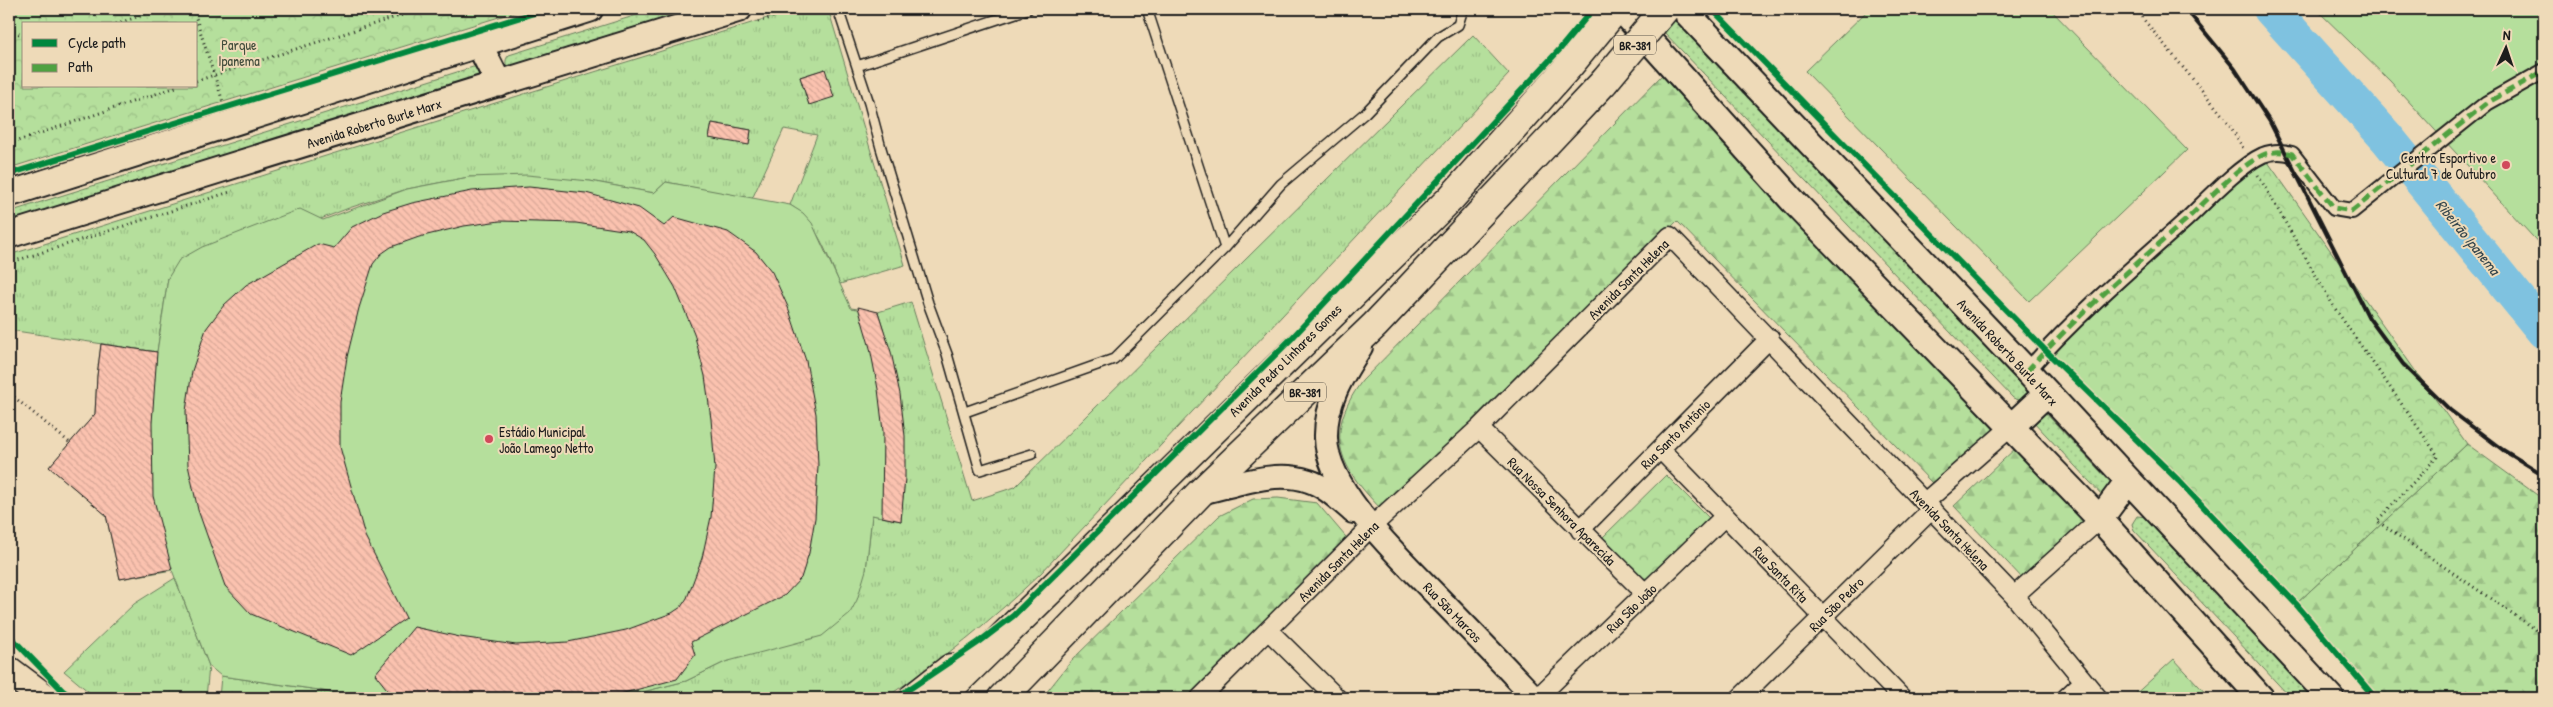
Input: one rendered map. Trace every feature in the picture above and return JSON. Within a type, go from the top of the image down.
[{"type":"highway","name":"Avenida Pedro Linhares Gomes","points":[[940,698],[1451,198],[1568,67],[1616,9]]},
{"type":"highway","name":"BR-381","points":[[1002,698],[1200,493],[1375,325],[1604,82],[1665,9]]},
{"type":"highway","points":[[913,698],[1071,571]]},
{"type":"highway","points":[[1020,698],[1052,648]]},
{"type":"highway","points":[[9,671],[45,698]]},
{"type":"main road","points":[[9,194],[590,9]]},
{"type":"main road","name":"Avenida Roberto Burle Marx","points":[[9,235],[739,9]]},
{"type":"main road","points":[[1621,9],[1793,201],[2100,519],[2261,698]]},
{"type":"main road","name":"Avenida Roberto Burle Marx","points":[[1683,9],[2027,371],[2331,698]]},
{"type":"main road","points":[[480,44],[500,84]]},
{"type":"main road","points":[[2012,426],[2047,393]]},
{"type":"main road","points":[[2100,519],[2128,481]]},
{"type":"street","points":[[2027,371],[2077,319],[2251,162],[2274,152],[2292,154],[2334,208],[2352,211],[2487,103],[2544,71]]},
{"type":"street","name":"Avenida Santa Helena","points":[[1200,698],[1269,631],[1371,526],[1478,428],[1670,236],[1770,338],[2014,596],[2098,698]]},
{"type":"street","points":[[1371,526],[1345,491],[1329,461],[1326,437],[1334,395],[1375,325]]},
{"type":"street","name":"Rua Santo Antônio","points":[[1580,530],[1770,338]]},
{"type":"street","name":"Rua São Pedro","points":[[1740,698],[1824,617],[1928,506],[2012,426]]},
{"type":"street","name":"Rua Nossa Senhora Aparecida","points":[[1478,428],[1646,594]]},
{"type":"street","name":"Rua Santa Rita","points":[[1660,449],[1902,698]]},
{"type":"street","points":[[1200,493],[1260,479],[1288,477],[1310,481],[1321,487],[1371,526]]},
{"type":"street","name":"Rua São João","points":[[1536,698],[1725,516]]},
{"type":"street","points":[[2014,596],[2100,519]]},
{"type":"street","name":"Rua São Marcos","points":[[1371,526],[1536,698]]},
{"type":"street","points":[[1269,631],[1337,698]]},
{"type":"street","points":[[2066,698],[2083,682]]},
{"type":"lane","points":[[838,9],[928,303],[965,412],[980,470],[1032,454]]},
{"type":"lane","points":[[857,66],[1028,9]]},
{"type":"lane","points":[[1147,9],[1225,248]]},
{"type":"lane","points":[[965,412],[1114,359],[1225,248],[1281,184],[1365,113],[1438,38],[1458,25],[1463,9]]},
{"type":"path","points":[[122,22],[161,9]]},
{"type":"path","points":[[193,9],[197,22]]},
{"type":"path","points":[[198,79],[421,9]]},
{"type":"path","points":[[2135,9],[2228,122],[2334,307],[2438,456],[2378,521],[2544,635]]},
{"type":"path","points":[[198,24],[225,108],[216,110]]},
{"type":"path","points":[[9,30],[22,35]]},
{"type":"path","points":[[9,144],[174,88]]},
{"type":"path","points":[[14,397],[70,443]]},
{"type":"green space","name":"Parque Ipanema","points":[[9,9],[525,9],[9,168]]},
{"type":"green space","points":[[656,9],[717,9],[508,68],[506,65],[509,55]]},
{"type":"green space","points":[[796,9],[825,9],[830,15],[905,265],[840,284],[815,230],[800,212],[790,205],[817,135],[784,129],[752,199],[666,182],[654,193],[590,181],[469,177],[407,189],[349,208],[168,278],[157,352],[9,330],[9,255]],"holes":[[[825,69],[809,105],[800,77]],[[712,123],[751,130],[749,144],[709,138]]]},
{"type":"green space","points":[[1642,9],[1665,9],[2025,386],[2028,394],[2024,399],[2013,398]]},
{"type":"green space","points":[[1869,9],[2050,9],[2187,150],[2029,301],[1805,71]]},
{"type":"green space","name":"Centro Esportivo e Cultural 7 de Outubro","points":[[2316,9],[2544,9],[2544,249],[2390,81]]},
{"type":"green space","points":[[1473,35],[1509,74],[1041,573],[1004,607],[946,655],[885,698],[619,698],[686,681],[725,662],[866,570],[872,515],[901,520],[904,465],[901,415],[893,365],[878,312],[911,302],[972,501],[1015,487]]},
{"type":"green space","points":[[478,67],[483,76],[9,229],[9,212]]},
{"type":"green space","points":[[1665,72],[2002,423],[1933,484],[1677,221],[1389,517],[1360,485],[1349,470],[1342,454],[1340,438],[1342,421],[1349,402],[1362,381]]},
{"type":"green space","points":[[2263,155],[2467,444],[2296,604],[2179,481],[2045,350]]},
{"type":"green space","name":"Estádio Municipal João Lamego Netto","points":[[527,175],[590,181],[654,193],[666,182],[790,205],[803,213],[812,223],[851,308],[878,312],[893,365],[901,415],[904,466],[901,521],[872,515],[866,570],[857,600],[850,613],[822,636],[725,662],[686,681],[619,698],[351,698],[319,690],[221,676],[209,666],[172,570],[120,579],[106,515],[49,467],[95,414],[101,344],[157,352],[168,278],[179,260],[202,247],[300,209],[323,220],[407,189],[469,177]]},
{"type":"green space","points":[[2041,408],[2112,484],[2103,496],[2032,420]]},
{"type":"green space","points":[[2467,444],[2544,500],[2544,698],[2375,698],[2296,604]]},
{"type":"green space","points":[[2018,446],[2088,521],[2024,580],[1954,506]]},
{"type":"green space","points":[[1666,475],[1713,522],[1649,585],[1602,538]]},
{"type":"green space","points":[[1278,498],[1317,503],[1351,543],[1193,698],[1042,698],[1073,659],[1219,516],[1253,499]]},
{"type":"green space","points":[[2137,516],[2147,517],[2314,698],[2291,698],[2134,530],[2132,524]]},
{"type":"green space","points":[[175,578],[209,666],[206,698],[96,698],[64,671],[134,604]]},
{"type":"green space","points":[[2174,659],[2210,698],[2131,698]]},
{"type":"green space","points":[[221,676],[319,690],[351,698],[219,698]]},
{"type":"building","points":[[825,69],[834,97],[809,105],[800,77]]},
{"type":"building","points":[[712,123],[751,130],[749,145],[709,138]]},
{"type":"building","points":[[529,187],[586,193],[639,208],[664,226],[674,217],[728,232],[756,252],[772,272],[788,307],[806,361],[816,414],[818,466],[815,518],[809,553],[801,578],[785,595],[691,642],[695,655],[677,679],[605,698],[413,698],[390,693],[375,674],[414,627],[460,637],[516,645],[568,642],[626,630],[672,613],[681,607],[687,598],[702,558],[711,517],[715,468],[711,419],[705,376],[694,333],[675,287],[655,254],[644,240],[629,231],[576,223],[500,221],[464,226],[419,237],[391,247],[381,254],[373,264],[359,308],[347,357],[340,402],[340,447],[365,536],[406,618],[351,655],[251,614],[225,586],[198,510],[188,465],[186,411],[192,371],[206,329],[224,305],[246,285],[318,244],[334,248],[352,227],[383,212],[412,203],[472,191]]},
{"type":"building","points":[[858,307],[878,312],[891,352],[900,394],[905,436],[905,478],[901,521],[882,517],[883,431],[878,389],[870,348]]},
{"type":"building","points":[[101,344],[157,352],[152,423],[153,496],[172,569],[120,579],[106,515],[49,467],[95,414]]},
{"type":"waterway","name":"Ribeirão Ipanema","points":[[2271,9],[2387,138],[2544,331]]},
{"type":"railway","points":[[2186,9],[2235,69],[2270,122],[2369,318],[2403,364],[2450,410],[2503,450],[2544,475]]},
{"type":"marked path","points":[[2027,371],[2105,293],[2223,184],[2254,160],[2274,152],[2292,154],[2334,208],[2352,211],[2487,103],[2544,71]]},
{"type":"cycle path","points":[[9,174],[547,9]]},
{"type":"cycle path","points":[[896,698],[979,642],[1013,616],[1292,338],[1560,49],[1593,9]]},
{"type":"cycle path","points":[[1712,9],[2045,350],[2179,481],[2296,604],[2375,698]]},
{"type":"cycle path","points":[[9,635],[63,691],[73,698]]},
{"type":"place","name":"Centro Esportivo e Cultural 7 de Outubro","points":[[2506,165]]},
{"type":"place","name":"Estádio Municipal João Lamego Netto","points":[[489,439]]}]
